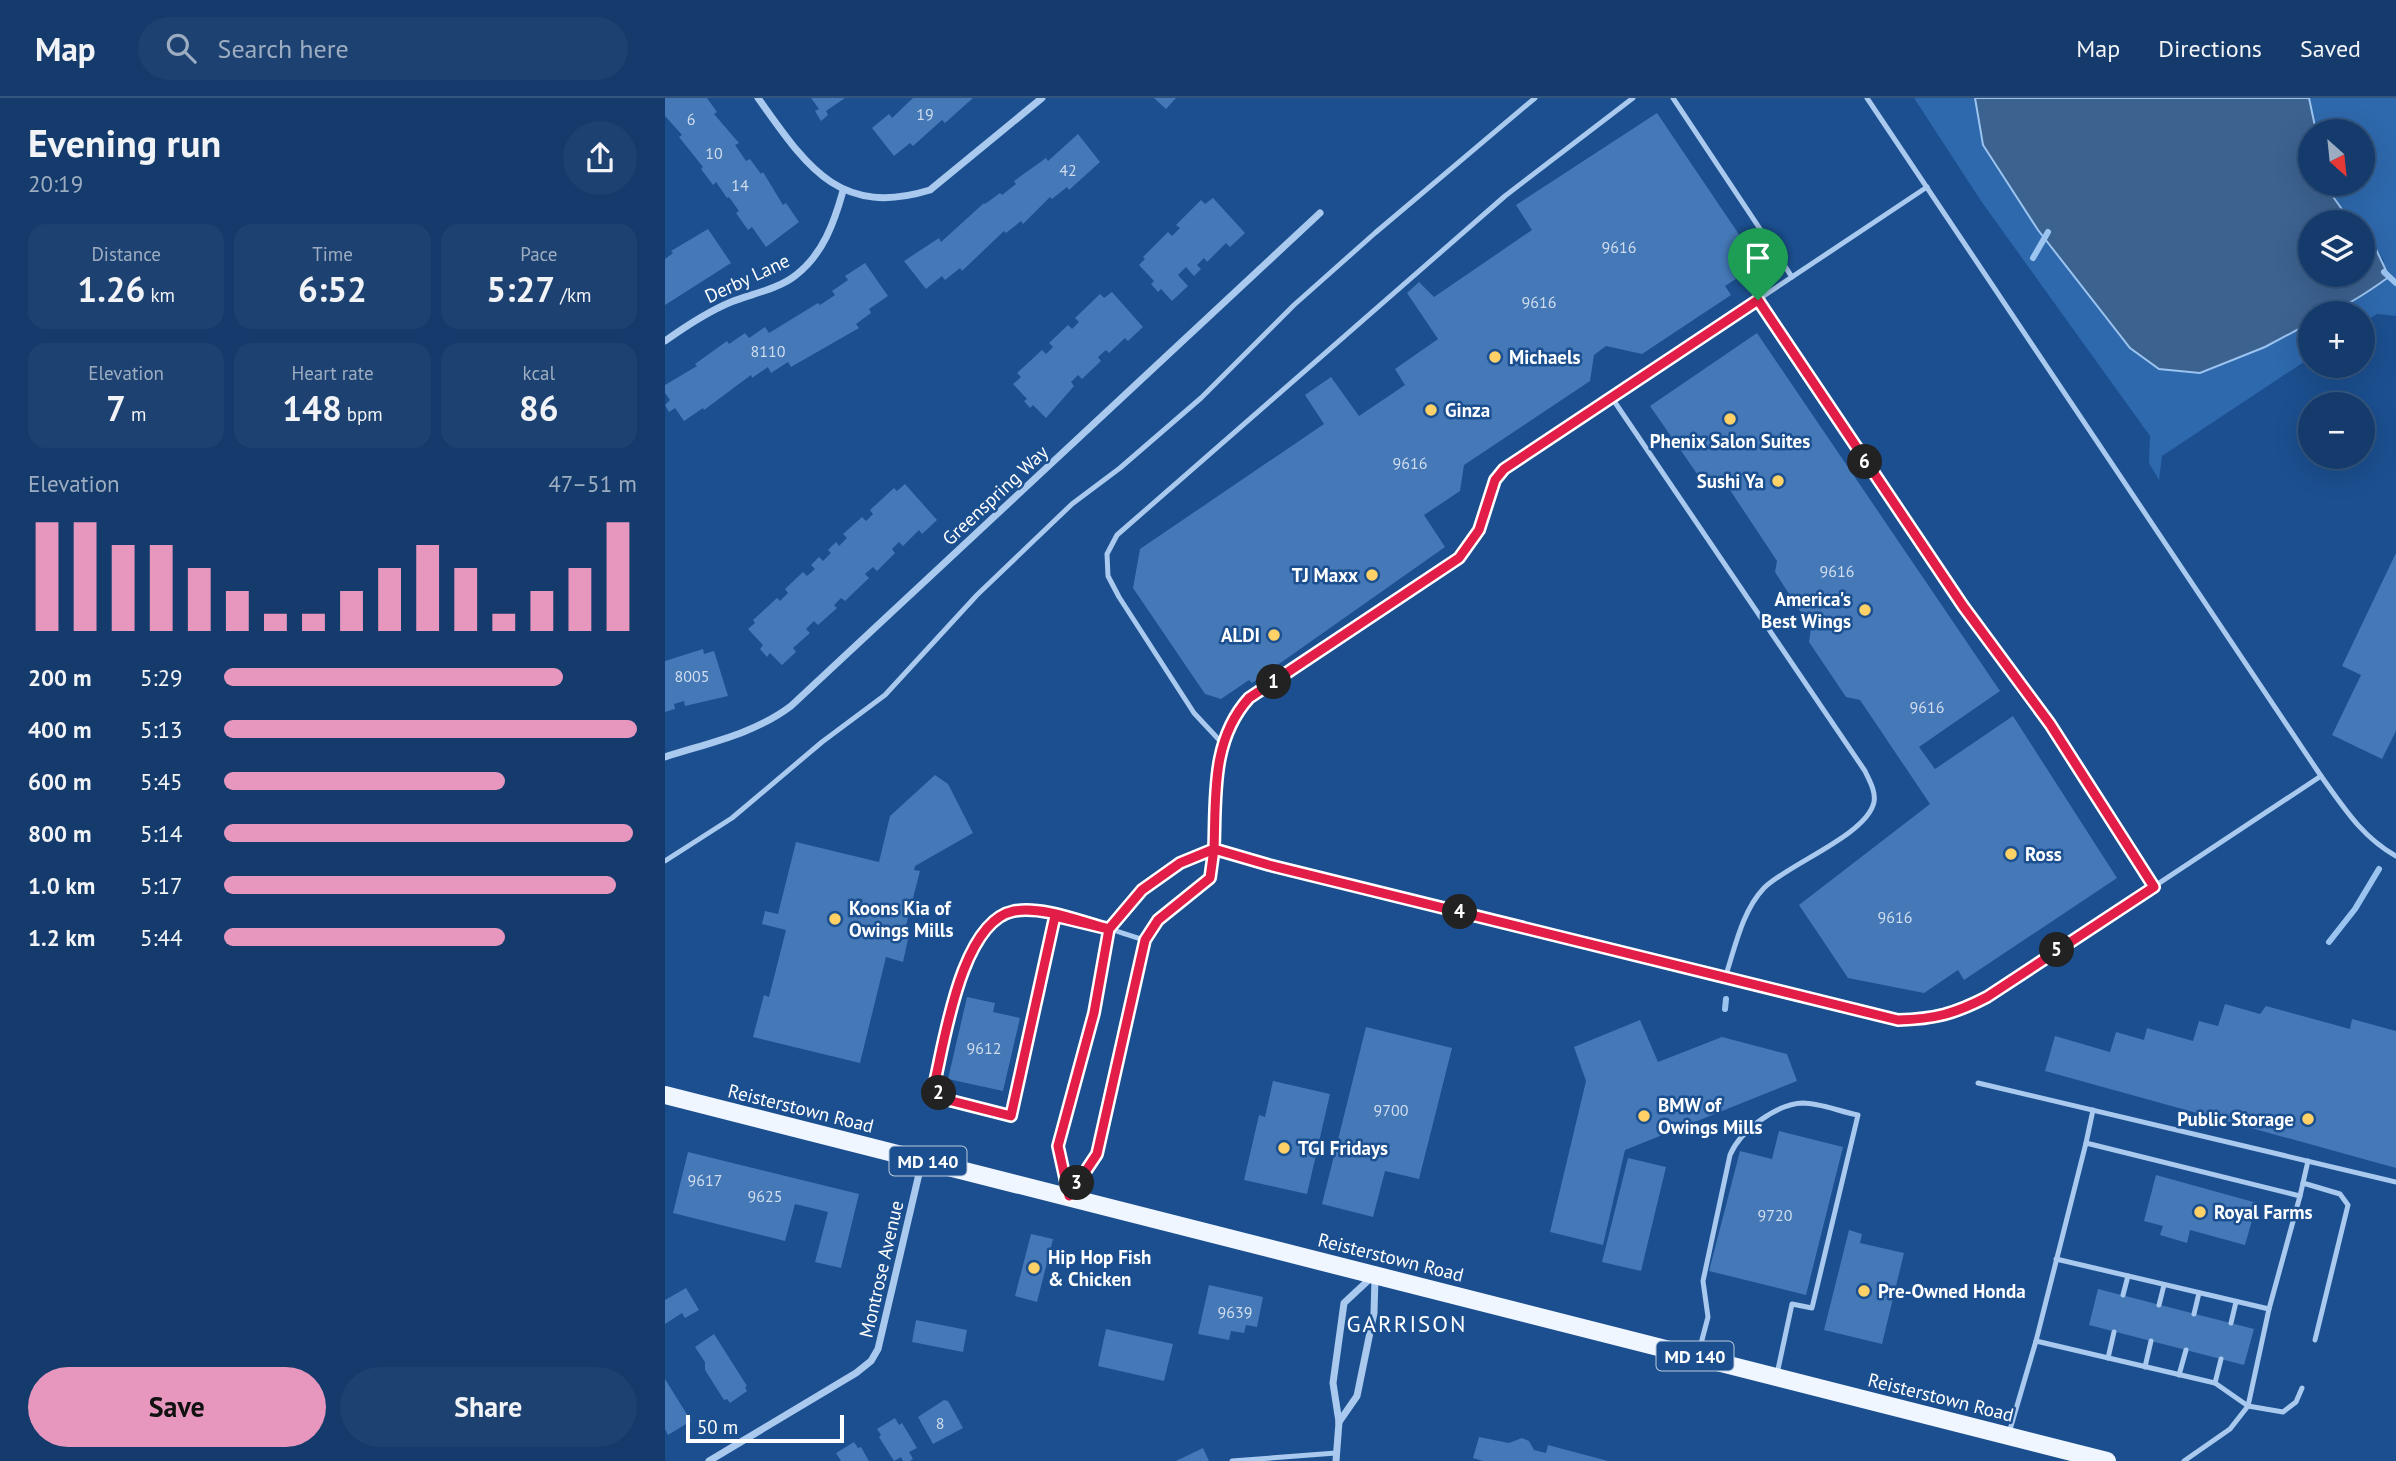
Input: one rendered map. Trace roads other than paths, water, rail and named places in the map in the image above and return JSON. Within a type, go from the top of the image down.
[{"type":"main road","name":"Reisterstown Road","points":[[665,1095],[2107,1461]]},
{"type":"street","points":[[758,98],[793,148],[817,172],[843,191],[879,199],[907,197],[930,190],[1042,98]]},
{"type":"street","name":"Derby Lane","points":[[665,341],[699,317],[794,278],[811,261],[824,242],[843,191]]},
{"type":"street","name":"Greenspring Way","points":[[665,757],[750,730],[773,720],[791,706],[1320,213]]},
{"type":"street","name":"Montrose Avenue","points":[[709,1461],[856,1373],[871,1361],[886,1325],[922,1160]]},
{"type":"street","points":[[1336,1457],[1339,1423],[1333,1383],[1344,1303],[1375,1275]]},
{"type":"street","points":[[1339,1423],[1357,1396],[1374,1313],[1375,1275]]},
{"type":"lane","points":[[665,860],[732,818],[822,742],[885,695],[977,594],[1072,503],[1120,468],[1201,398],[1294,305],[1374,233],[1535,98]]},
{"type":"lane","points":[[1222,743],[1194,712],[1108,576],[1107,554],[1117,535],[1504,196],[1633,98]]},
{"type":"lane","points":[[1673,98],[1792,277]]},
{"type":"lane","points":[[1867,98],[2321,776],[2358,828],[2378,846],[2396,856]]},
{"type":"lane","points":[[1069,1196],[1097,1154],[1145,940],[1158,920],[1210,878],[1222,743],[1229,724],[1249,698],[1459,558],[1479,530],[1495,480],[1504,469],[1927,187]]},
{"type":"lane","points":[[1758,300],[1991,645],[2050,724],[2154,887]]},
{"type":"lane","points":[[1612,398],[1865,771],[1873,788],[1874,802],[1867,815],[1854,828],[1829,847],[1784,872],[1755,899],[1725,978]]},
{"type":"lane","points":[[1069,1196],[1058,1146],[1094,1013],[1109,929],[1142,890],[1180,863],[1214,849],[1269,865],[1898,1020],[1945,1016],[1987,997],[2321,776]]},
{"type":"lane","points":[[1055,916],[1011,1116],[944,1099],[937,1090],[935,1081],[958,987],[984,932],[1012,912],[1033,911],[1055,916],[1109,929],[1145,940]]},
{"type":"lane","points":[[1978,1083],[2396,1182]]},
{"type":"lane","points":[[1697,1357],[1708,1317],[1703,1281],[1735,1141],[1745,1130],[1784,1108],[1803,1103],[1858,1115],[1812,1308],[1792,1304],[1777,1377]]},
{"type":"lane","points":[[2008,1436],[2036,1342],[2093,1110]]},
{"type":"lane","points":[[2086,1143],[2300,1196]]},
{"type":"lane","points":[[2183,1461],[2230,1429],[2248,1406],[2269,1309],[2308,1161]]},
{"type":"lane","points":[[2303,1183],[2340,1194],[2348,1205],[2315,1340]]},
{"type":"lane","points":[[2056,1259],[2269,1309]]},
{"type":"lane","points":[[2123,1295],[2128,1276]]},
{"type":"lane","points":[[2159,1305],[2164,1285]]},
{"type":"lane","points":[[2194,1314],[2199,1293]]},
{"type":"lane","points":[[2231,1323],[2236,1301]]},
{"type":"lane","points":[[2108,1359],[2114,1332]]},
{"type":"lane","points":[[2145,1367],[2151,1341]]},
{"type":"lane","points":[[2036,1342],[2215,1383],[2248,1406],[2283,1412],[2296,1402],[2302,1388]]},
{"type":"lane","points":[[2179,1375],[2186,1350]]},
{"type":"lane","points":[[2215,1383],[2221,1359]]},
{"type":"lane","points":[[1232,1461],[1336,1457]]},
{"type":"waterway","points":[[2033,258],[2048,232]]},
{"type":"waterway","points":[[2384,272],[2396,283]]},
{"type":"waterway","points":[[2329,942],[2355,909],[2379,869]]},
{"type":"waterway","points":[[1725,1009],[1726,999]]},
{"type":"place","name":"Michaels","points":[[1495,357]]},
{"type":"place","name":"Ginza","points":[[1431,410]]},
{"type":"place","name":"Phenix Salon Suites","points":[[1730,419]]},
{"type":"place","name":"Sushi Ya","points":[[1778,481]]},
{"type":"place","name":"TJ Maxx","points":[[1372,575]]},
{"type":"place","name":"America's Best Wings","points":[[1865,610]]},
{"type":"place","name":"ALDI","points":[[1274,635]]},
{"type":"place","name":"Ross","points":[[2011,854]]},
{"type":"place","name":"Koons Kia of Owings Mills","points":[[835,919]]},
{"type":"place","name":"BMW of Owings Mills","points":[[1644,1116]]},
{"type":"place","name":"Public Storage","points":[[2308,1119]]},
{"type":"place","name":"TGI Fridays","points":[[1284,1148]]},
{"type":"place","name":"Royal Farms","points":[[2200,1212]]},
{"type":"place","name":"Hip Hop Fish & Chicken","points":[[1034,1268]]},
{"type":"place","name":"Pre-Owned Honda","points":[[1864,1291]]},
{"type":"district","name":"GARRISON","points":[[1407,1323]]}]
